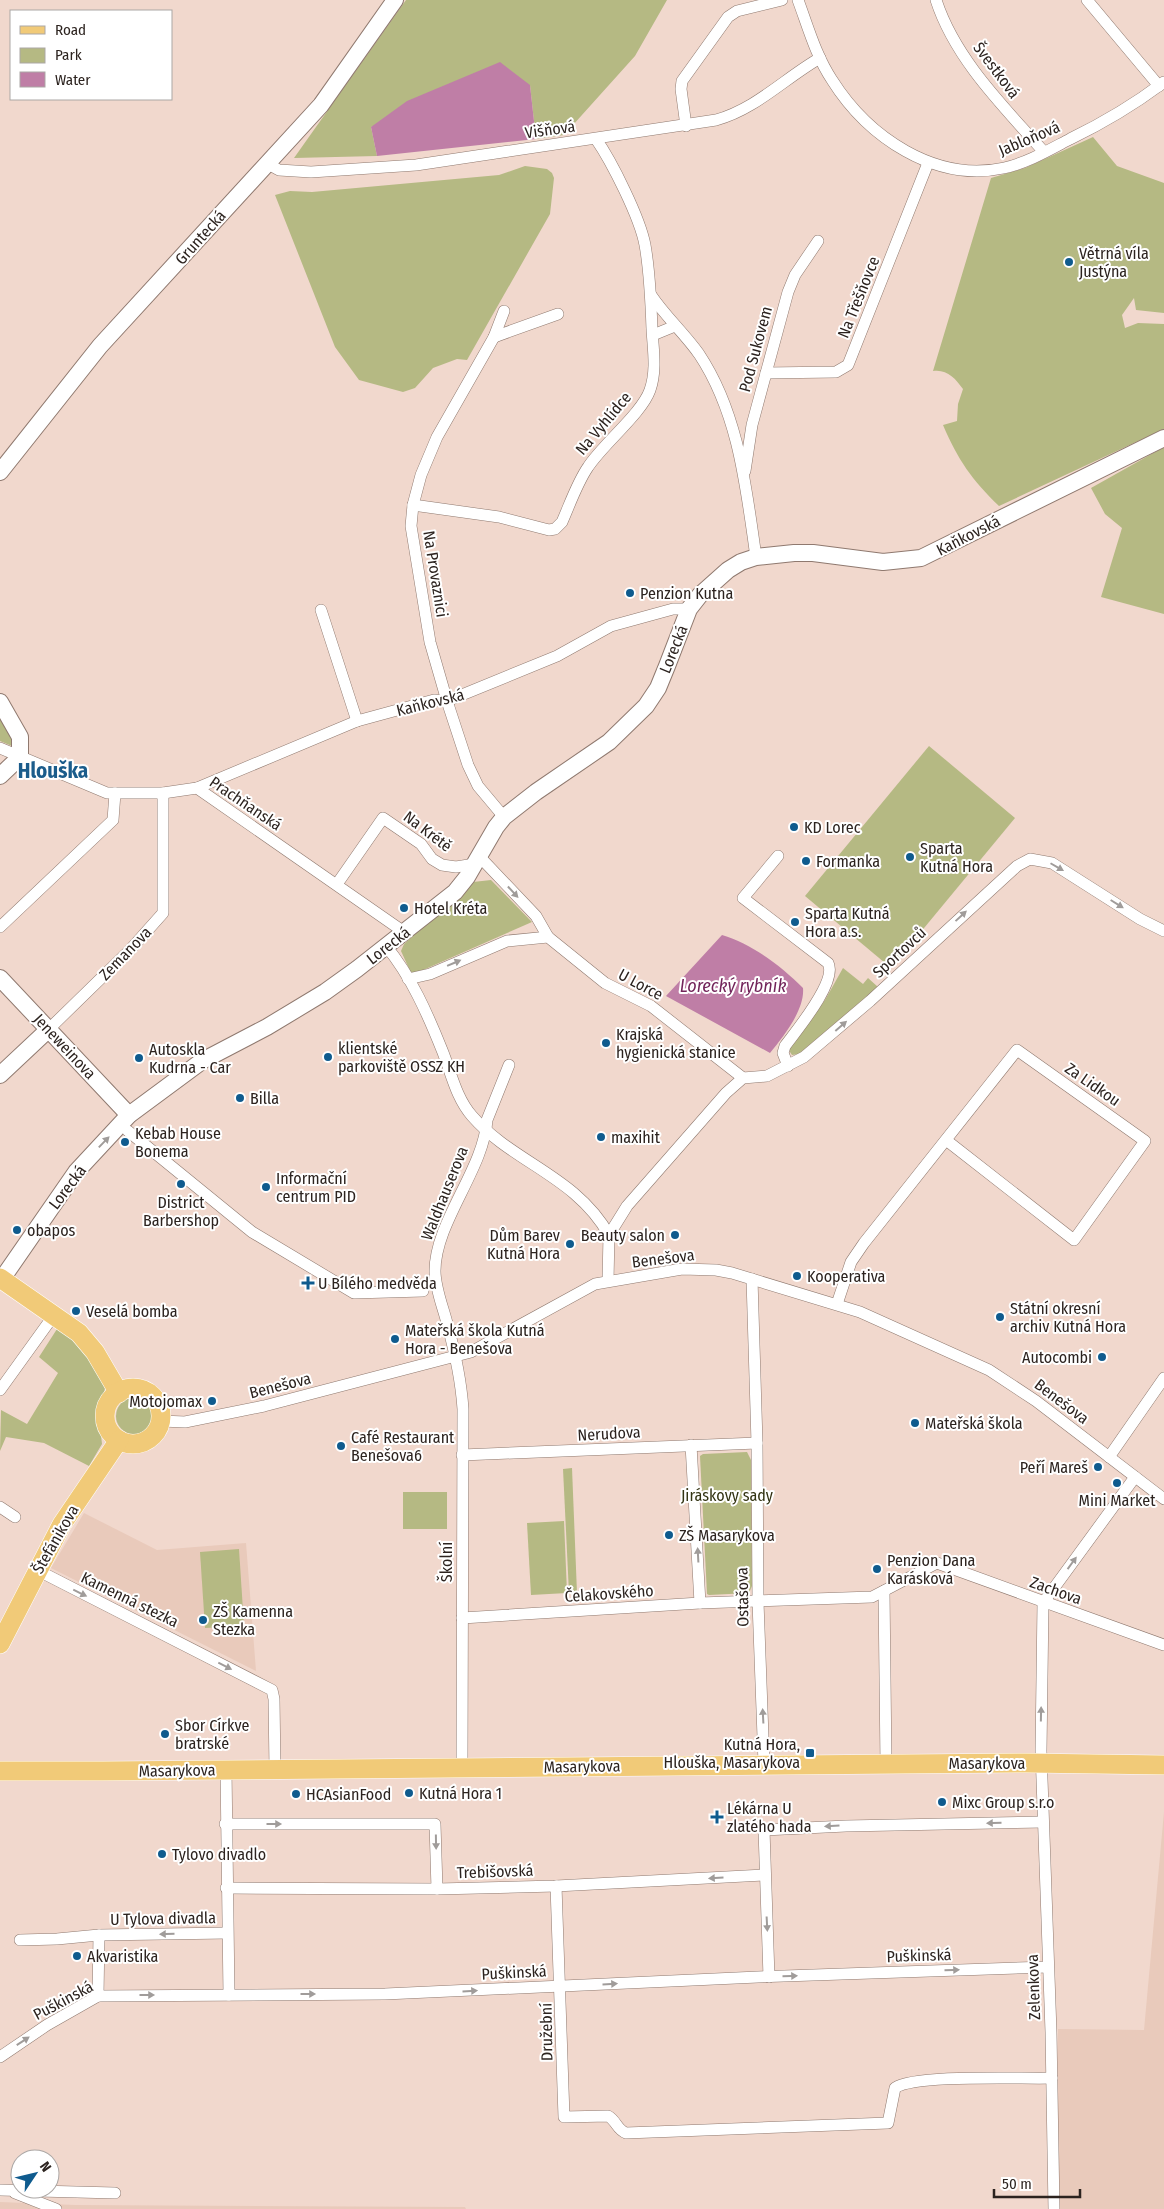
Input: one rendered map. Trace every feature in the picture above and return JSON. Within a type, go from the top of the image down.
[{"type":"main road","points":[[1,1279],[85,1339],[118,1393]]},
{"type":"main road","points":[[135,1389],[146,1391],[159,1406],[160,1421],[154,1434],[148,1439],[134,1444],[119,1440],[109,1430],[106,1416],[110,1402],[118,1393],[135,1389]]},
{"type":"main road","name":"Štefánikova","points":[[0,1644],[62,1524],[119,1440]]},
{"type":"main road","name":"Masarykova","points":[[0,1771],[764,1764],[1041,1763],[1164,1765]]},
{"type":"street","name":"Gruntecká","points":[[0,472],[100,346],[268,164],[335,88],[395,0]]},
{"type":"street","points":[[686,126],[681,89],[682,81],[723,22],[738,11],[782,0]]},
{"type":"street","name":"Jabloňová","points":[[798,0],[820,58],[840,91],[867,122],[903,149],[928,163],[956,170],[990,170],[1020,163],[1108,119],[1161,84]]},
{"type":"street","name":"Švestková","points":[[936,0],[948,28],[980,78],[1044,152]]},
{"type":"street","points":[[1087,0],[1161,84]]},
{"type":"street","name":"Višňová","points":[[268,164],[279,170],[350,171],[416,165],[686,126],[716,120],[739,112],[820,58]]},
{"type":"street","name":"Na Vyhlídce","points":[[412,505],[499,517],[549,530],[559,526],[588,467],[642,404],[650,391],[654,372],[653,335],[651,295],[645,244],[638,223],[596,138]]},
{"type":"street","name":"Na Třešňovce","points":[[766,373],[836,372],[848,365],[928,163]]},
{"type":"street","name":"Pod Sukovem","points":[[744,472],[752,425],[788,292],[795,275],[818,241]]},
{"type":"street","name":"Pod Sukovem","points":[[651,295],[698,353],[712,376],[722,398],[744,472],[756,557]]},
{"type":"street","name":"Na Provaznici","points":[[504,311],[494,337],[437,438],[421,475],[412,505],[411,526],[430,642],[446,701],[468,765],[478,786],[504,817]]},
{"type":"street","points":[[494,337],[558,314]]},
{"type":"street","points":[[653,335],[675,326]]},
{"type":"street","name":"Kaňkovská","points":[[756,557],[813,553],[883,562],[921,558],[1164,438]]},
{"type":"street","name":"Lorecká","points":[[1,1279],[76,1172],[129,1123],[202,1061],[254,1034],[324,992],[455,892],[504,817],[536,792],[610,742],[646,706],[658,688],[690,609],[700,595],[728,570],[741,562],[756,557]]},
{"type":"street","name":"Kaňkovská","points":[[198,788],[357,721],[434,700],[446,701],[557,656],[612,626],[672,609],[690,609]]},
{"type":"street","points":[[321,610],[357,721]]},
{"type":"street","points":[[0,702],[20,737],[20,757],[0,776]]},
{"type":"street","name":"Prachňanská","points":[[0,748],[107,793],[163,793],[198,788],[404,932]]},
{"type":"street","points":[[0,928],[113,820],[115,793]]},
{"type":"street","name":"Zemanova","points":[[0,1075],[130,950],[163,913],[163,793]]},
{"type":"street","name":"Na Krétě","points":[[337,884],[383,818],[420,844],[432,859],[442,865],[456,867],[477,860]]},
{"type":"street","points":[[778,856],[743,898],[828,963],[830,967],[830,974],[818,1000],[785,1046],[783,1053],[788,1066]]},
{"type":"street","name":"U Lorce","points":[[477,860],[536,916],[548,936],[605,983],[651,1006],[743,1078]]},
{"type":"street","name":"Sportovců","points":[[743,1078],[767,1076],[804,1057],[849,1019],[1017,866],[1030,860],[1052,863],[1164,931]]},
{"type":"street","points":[[408,979],[430,974],[507,941],[548,936]]},
{"type":"street","points":[[386,946],[408,979],[441,1048],[464,1104],[486,1130],[583,1199],[599,1216],[609,1235],[608,1281]]},
{"type":"street","name":"Jeneweinova","points":[[0,978],[49,1029],[129,1123]]},
{"type":"street","name":"Za Lidkou","points":[[837,1304],[852,1262],[860,1248],[1017,1050],[1145,1141],[1078,1244],[946,1140]]},
{"type":"street","name":"Waldhauserova","points":[[456,1357],[435,1271],[439,1245],[480,1148],[487,1120],[509,1065]]},
{"type":"street","points":[[609,1235],[627,1206],[719,1101],[743,1078]]},
{"type":"street","points":[[129,1123],[252,1232],[354,1293],[423,1291]]},
{"type":"street","name":"Benešova","points":[[160,1421],[185,1422],[264,1406],[456,1357],[471,1352],[582,1290],[608,1281],[682,1269],[727,1271],[837,1304],[889,1324],[999,1376],[1036,1401],[1164,1499]]},
{"type":"street","name":"Ostašova","points":[[752,1279],[757,1443],[758,1602],[764,1764]]},
{"type":"street","points":[[0,1390],[54,1316]]},
{"type":"street","name":"Školní","points":[[456,1357],[463,1402],[462,1767]]},
{"type":"street","points":[[1109,1457],[1162,1383]]},
{"type":"street","name":"Nerudova","points":[[462,1456],[757,1443]]},
{"type":"street","points":[[692,1445],[700,1603]]},
{"type":"street","points":[[1043,1603],[1135,1477]]},
{"type":"street","points":[[0,1507],[15,1516]]},
{"type":"street","name":"Čelakovského","points":[[462,1618],[700,1603],[872,1597],[937,1563]]},
{"type":"street","name":"Zachova","points":[[937,1563],[1043,1603],[1164,1645]]},
{"type":"street","name":"Kamenná stezka","points":[[37,1570],[272,1690],[274,1699],[276,1769]]},
{"type":"street","points":[[884,1592],[886,1764]]},
{"type":"street","name":"Zelenkova","points":[[1043,1603],[1041,1763],[1052,2078],[1054,2209]]},
{"type":"street","points":[[226,1769],[225,1824],[229,1995]]},
{"type":"street","points":[[770,1977],[764,1830],[846,1826],[1043,1822]]},
{"type":"street","points":[[225,1824],[435,1824],[437,1890]]},
{"type":"street","name":"Trebišovská","points":[[226,1888],[437,1890],[765,1875]]},
{"type":"street","name":"Družební","points":[[556,1886],[561,1986],[564,2117],[608,2116],[611,2117],[617,2127],[626,2133],[888,2123],[895,2088],[900,2085],[927,2080],[1052,2078]]},
{"type":"street","name":"U Tylova divadla","points":[[98,1996],[99,1935],[227,1933]]},
{"type":"street","points":[[20,1940],[99,1935]]},
{"type":"street","name":"Puškinská","points":[[0,2057],[47,2025],[98,1996],[385,1994],[1048,1967]]},
{"type":"street","points":[[4,2190],[115,2193]]},
{"type":"street","points":[[4,2190],[56,2209]]},
{"type":"shaded area","name":"ZŠ Kamenna Stezka","points":[[84,1513],[157,1550],[246,1543],[256,1671],[51,1568]]},
{"type":"shaded area","points":[[1164,1812],[1164,2209],[1058,2209],[1058,2029],[1144,2030]]},
{"type":"shaded area","points":[[0,2202],[75,2205],[465,2207],[466,2209],[0,2209]]},
{"type":"green space","points":[[406,0],[667,0],[635,56],[564,135],[536,139],[530,85],[371,127],[377,156],[294,158]]},
{"type":"green space","points":[[1093,137],[1117,166],[1164,183],[1164,313],[1136,310],[1134,298],[1122,315],[1125,328],[1138,323],[1164,324],[1164,429],[999,506],[966,469],[943,425],[957,421],[958,404],[963,389],[947,373],[933,371],[991,178],[1025,168]]},
{"type":"green space","points":[[525,166],[547,169],[552,173],[554,178],[550,214],[467,360],[457,359],[433,368],[415,388],[403,392],[359,380],[335,347],[275,195],[290,191],[312,192],[499,175]]},
{"type":"green space","points":[[1164,447],[1164,614],[1101,597],[1122,528],[1105,514],[1091,488]]},
{"type":"green space","points":[[0,712],[13,737],[12,746],[0,741]]},
{"type":"green space","name":"Sparta Kutná Hora","points":[[929,746],[1015,818],[891,968],[805,896]]},
{"type":"green space","points":[[491,880],[532,922],[414,974],[411,973],[401,951],[404,944],[473,882]]},
{"type":"green space","points":[[843,968],[863,984],[868,978],[878,987],[799,1054],[792,1055],[788,1049],[825,1000]]},
{"type":"green space","points":[[57,1329],[84,1347],[105,1388],[99,1417],[102,1444],[89,1466],[44,1443],[6,1437],[0,1451],[1,1410],[27,1424],[58,1373],[39,1357]]},
{"type":"green space","points":[[134,1398],[147,1403],[152,1416],[147,1429],[134,1434],[121,1429],[116,1416],[121,1403]]},
{"type":"green space","name":"Jiráskovy sady","points":[[747,1452],[751,1460],[752,1586],[749,1593],[709,1595],[707,1594],[700,1456],[703,1454]]},
{"type":"green space","points":[[572,1468],[577,1593],[569,1593],[563,1469]]},
{"type":"green space","points":[[403,1492],[447,1492],[447,1529],[403,1529]]},
{"type":"green space","points":[[564,1521],[567,1593],[531,1595],[527,1523]]},
{"type":"green space","points":[[239,1549],[244,1626],[205,1628],[200,1552]]},
{"type":"water","points":[[500,62],[530,85],[536,139],[377,156],[371,127],[407,101]]},
{"type":"water","name":"Lorecký rybník","points":[[722,935],[744,944],[766,957],[803,988],[801,1005],[797,1014],[770,1053],[666,996]]},
{"type":"place","name":"Větrná víla Justýna","points":[[1069,262]]},
{"type":"place","name":"Penzion Kutna","points":[[630,593]]},
{"type":"place","name":"KD Lorec","points":[[794,827]]},
{"type":"place","name":"Sparta Kutná Hora","points":[[910,857]]},
{"type":"place","name":"Formanka","points":[[806,861]]},
{"type":"place","name":"Hotel Kréta","points":[[404,908]]},
{"type":"place","name":"Sparta Kutná Hora a.s.","points":[[795,922]]},
{"type":"place","name":"Krajská hygienická stanice","points":[[606,1043]]},
{"type":"place","name":"klientské parkoviště OSSZ KH","points":[[328,1057]]},
{"type":"place","name":"Autoskla Kudrna - Car","points":[[139,1058]]},
{"type":"place","name":"Billa","points":[[240,1098]]},
{"type":"place","name":"maxihit","points":[[601,1137]]},
{"type":"place","name":"Kebab House Bonema","points":[[125,1142]]},
{"type":"place","name":"District Barbershop","points":[[181,1184]]},
{"type":"place","name":"Informační centrum PID","points":[[266,1187]]},
{"type":"place","name":"obapos","points":[[17,1230]]},
{"type":"place","name":"Beauty salon","points":[[675,1235]]},
{"type":"place","name":"Dům Barev Kutná Hora","points":[[570,1244]]},
{"type":"place","name":"Kooperativa","points":[[797,1276]]},
{"type":"place","name":"U Bílého medvěda","points":[[308,1283]]},
{"type":"place","name":"Veselá bomba","points":[[76,1311]]},
{"type":"place","name":"Státní okresní archiv Kutná Hora","points":[[1000,1317]]},
{"type":"place","name":"Mateřská škola Kutná Hora - Benešova","points":[[395,1339]]},
{"type":"place","name":"Autocombi","points":[[1102,1357]]},
{"type":"place","name":"Motojomax","points":[[212,1401]]},
{"type":"place","name":"Mateřská škola","points":[[915,1423]]},
{"type":"place","name":"Café Restaurant Benešova6","points":[[341,1446]]},
{"type":"place","name":"Peří Mareš","points":[[1098,1467]]},
{"type":"place","name":"Mini Market","points":[[1117,1483]]},
{"type":"place","name":"ZŠ Masarykova","points":[[669,1535]]},
{"type":"place","name":"Penzion Dana Karásková","points":[[877,1569]]},
{"type":"place","name":"ZŠ Kamenna Stezka","points":[[203,1620]]},
{"type":"place","name":"Sbor Církve bratrské","points":[[165,1734]]},
{"type":"place","name":"Kutná Hora, Hlouška, Masarykova","points":[[810,1753]]},
{"type":"place","name":"Kutná Hora 1","points":[[409,1793]]},
{"type":"place","name":"HCAsianFood","points":[[296,1794]]},
{"type":"place","name":"Mixc Group s.r.o","points":[[942,1802]]},
{"type":"place","name":"Lékárna U zlatého hada","points":[[717,1817]]},
{"type":"place","name":"Tylovo divadlo","points":[[162,1854]]},
{"type":"place","name":"Akvaristika","points":[[77,1956]]},
{"type":"district","name":"Hlouška","points":[[53,771]]}]
